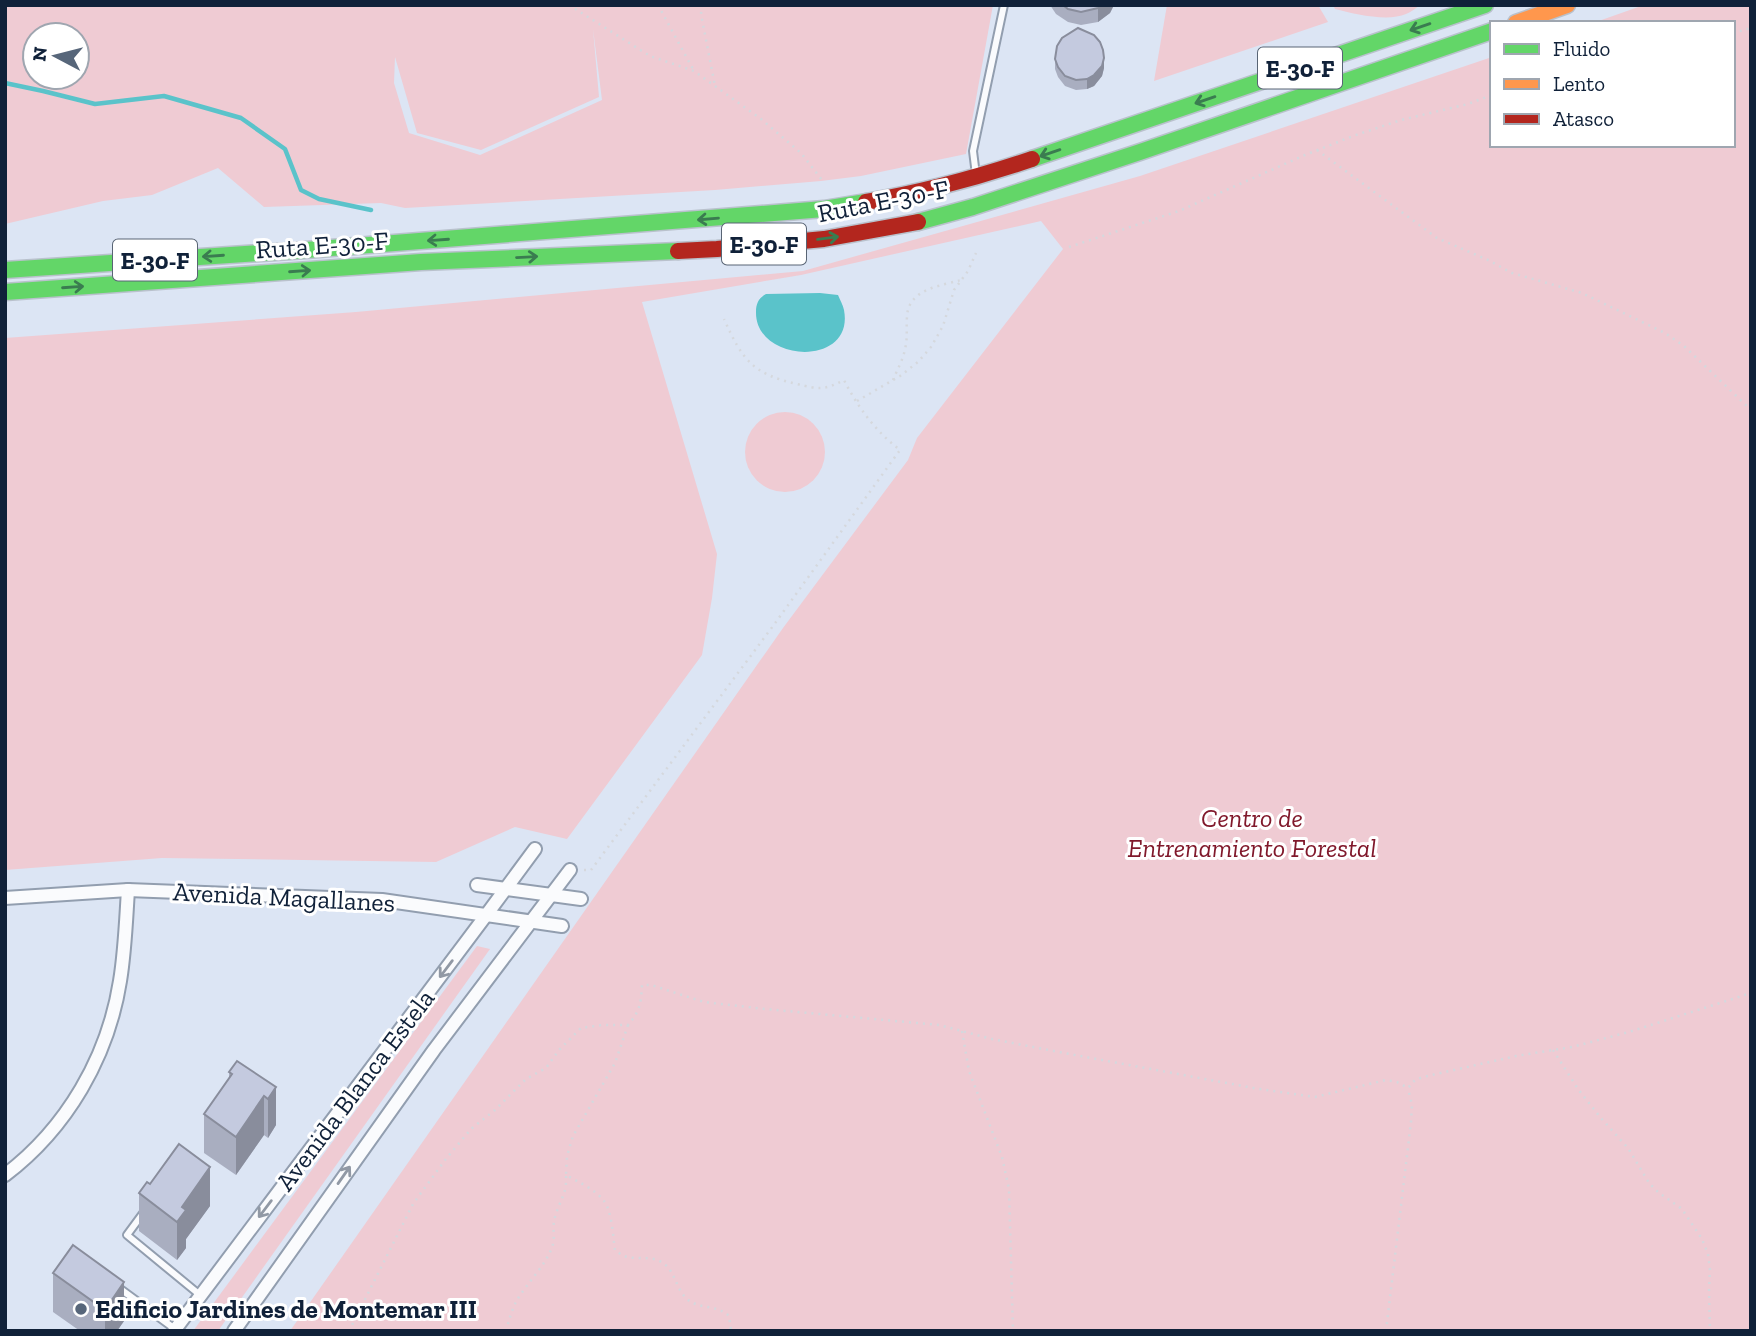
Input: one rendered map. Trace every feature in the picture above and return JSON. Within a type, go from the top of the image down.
[{"type":"highway","name":"Ruta E-30-F","points":[[5,270],[306,250],[824,209],[914,194],[977,178],[1485,5]]},
{"type":"highway","points":[[1523,21],[1567,5]]},
{"type":"highway","name":"Ruta E-30-F","points":[[5,292],[421,262],[717,249],[824,239],[871,231],[932,219],[973,207],[1490,32]]},
{"type":"street","name":"Avenida Blanca Estela","points":[[175,1330],[535,849]]},
{"type":"street","name":"Avenida Blanca Estela","points":[[234,1331],[434,1049],[570,870]]},
{"type":"street","points":[[477,885],[581,899]]},
{"type":"street","points":[[5,1175],[26,1157],[60,1119],[88,1077],[99,1054],[120,981],[128,890]]},
{"type":"street","name":"Avenida Magallanes","points":[[5,898],[128,890],[383,900],[562,926]]},
{"type":"lane","points":[[977,178],[973,152],[1004,5]]},
{"type":"lane","points":[[150,1204],[127,1236],[200,1295]]},
{"type":"lane","points":[[115,1286],[175,1330]]},
{"type":"path","points":[[5,10],[12,5]]},
{"type":"path","points":[[569,5],[650,56],[694,71],[801,153],[822,180]]},
{"type":"path","points":[[657,5],[694,71]]},
{"type":"path","points":[[702,5],[701,14],[715,86]]},
{"type":"path","points":[[1069,247],[1179,211],[1317,150],[1401,120],[1468,104],[1490,96]]},
{"type":"path","points":[[1317,150],[1437,238],[1512,273],[1581,293],[1665,333],[1684,346],[1751,410]]},
{"type":"path","points":[[857,401],[918,362],[931,347],[943,326],[954,290],[968,271],[976,253]]},
{"type":"path","points":[[893,380],[905,350],[910,304],[931,288],[961,280]]},
{"type":"path","points":[[570,870],[591,870],[900,450],[877,429],[844,380],[831,387],[818,389],[782,382],[763,374],[736,347],[724,319]]},
{"type":"path","points":[[506,1331],[517,1299],[541,1266],[553,1243],[552,1226],[567,1189],[567,1156],[573,1136],[615,1063],[628,1025],[637,1015],[642,985],[651,985],[704,1002],[925,1024],[1064,1053],[1315,1097],[1386,1080],[1397,1082],[1408,1088],[1412,1105],[1386,1331]]},
{"type":"path","points":[[1408,1088],[1415,1080],[1423,1077],[1629,1032],[1751,993]]},
{"type":"path","points":[[349,1331],[413,1204],[471,1129],[526,1079],[546,1068],[581,1028],[628,1025]]},
{"type":"path","points":[[962,1031],[969,1071],[1002,1157],[1009,1189],[1013,1331]]},
{"type":"path","points":[[1553,1050],[1578,1089],[1628,1148],[1649,1183],[1682,1209],[1702,1239],[1710,1270],[1710,1331]]},
{"type":"path","points":[[566,1175],[605,1202],[611,1220],[615,1250],[624,1256],[659,1260],[670,1268],[682,1294],[688,1300],[724,1311],[729,1316],[732,1331]]},
{"type":"green space","points":[[5,5],[993,5],[966,154],[861,176],[821,181],[715,190],[405,208],[381,203],[264,207],[218,168],[152,195],[103,201],[5,224]],"holes":[[[593,29],[602,100],[480,155],[409,133],[394,83],[395,57],[417,133],[481,150],[599,97]]]},
{"type":"green space","points":[[1167,5],[1318,5],[1328,22],[1154,81]]},
{"type":"green space","points":[[1333,5],[1420,5],[1406,14],[1390,17],[1352,13],[1335,9]]},
{"type":"green space","name":"Centro de Entrenamiento Forestal","points":[[1644,5],[1751,5],[1751,1331],[290,1331],[783,628],[908,460],[917,438],[1063,249],[1041,221],[801,275],[642,302],[717,554],[702,655],[567,839],[515,827],[436,862],[162,858],[5,870],[5,338],[356,312],[803,271],[1140,176],[1490,58],[1490,147],[1735,147],[1735,21],[1599,21]]},
{"type":"green space","points":[[785,412],[800,415],[813,424],[822,437],[825,452],[822,467],[813,480],[800,489],[785,492],[770,489],[757,480],[748,467],[745,452],[748,437],[757,424],[770,415]]},
{"type":"green space","points":[[477,946],[490,949],[218,1331],[193,1331]]},
{"type":"water","points":[[766,294],[838,295],[844,308],[843,329],[835,342],[821,350],[804,352],[786,349],[771,341],[760,329],[757,306]]},
{"type":"building","points":[[1063,5],[1102,5],[1081,12]]},
{"type":"building","points":[[1078,28],[1094,35],[1100,42],[1104,58],[1102,66],[1094,75],[1076,80],[1065,76],[1055,59],[1057,46],[1062,38]]},
{"type":"building","points":[[237,1061],[276,1087],[268,1099],[264,1096],[236,1137],[204,1114],[232,1074],[229,1072]]},
{"type":"building","points":[[179,1144],[210,1167],[182,1207],[186,1210],[177,1222],[139,1193],[147,1182],[150,1184]]},
{"type":"building","points":[[73,1245],[124,1282],[105,1310],[53,1273]]},
{"type":"waterway","points":[[5,83],[95,104],[164,96],[241,118],[285,149],[301,190],[319,199],[371,210]]},
{"type":"traffic: fast","points":[[1032,159],[1485,5]]},
{"type":"traffic: fast","points":[[918,222],[973,207],[1140,152],[1490,32]]},
{"type":"traffic: fast","points":[[5,270],[306,250],[824,209],[866,202]]},
{"type":"traffic: fast","points":[[5,292],[421,262],[678,251]]},
{"type":"traffic: slow","points":[[1522,21],[1567,5]]},
{"type":"traffic: jam","points":[[866,202],[950,184],[1032,159]]},
{"type":"traffic: jam","points":[[678,251],[824,239],[918,222]]},
{"type":"place","name":"Edificio Jardines de Montemar III","points":[[81,1309]]}]
